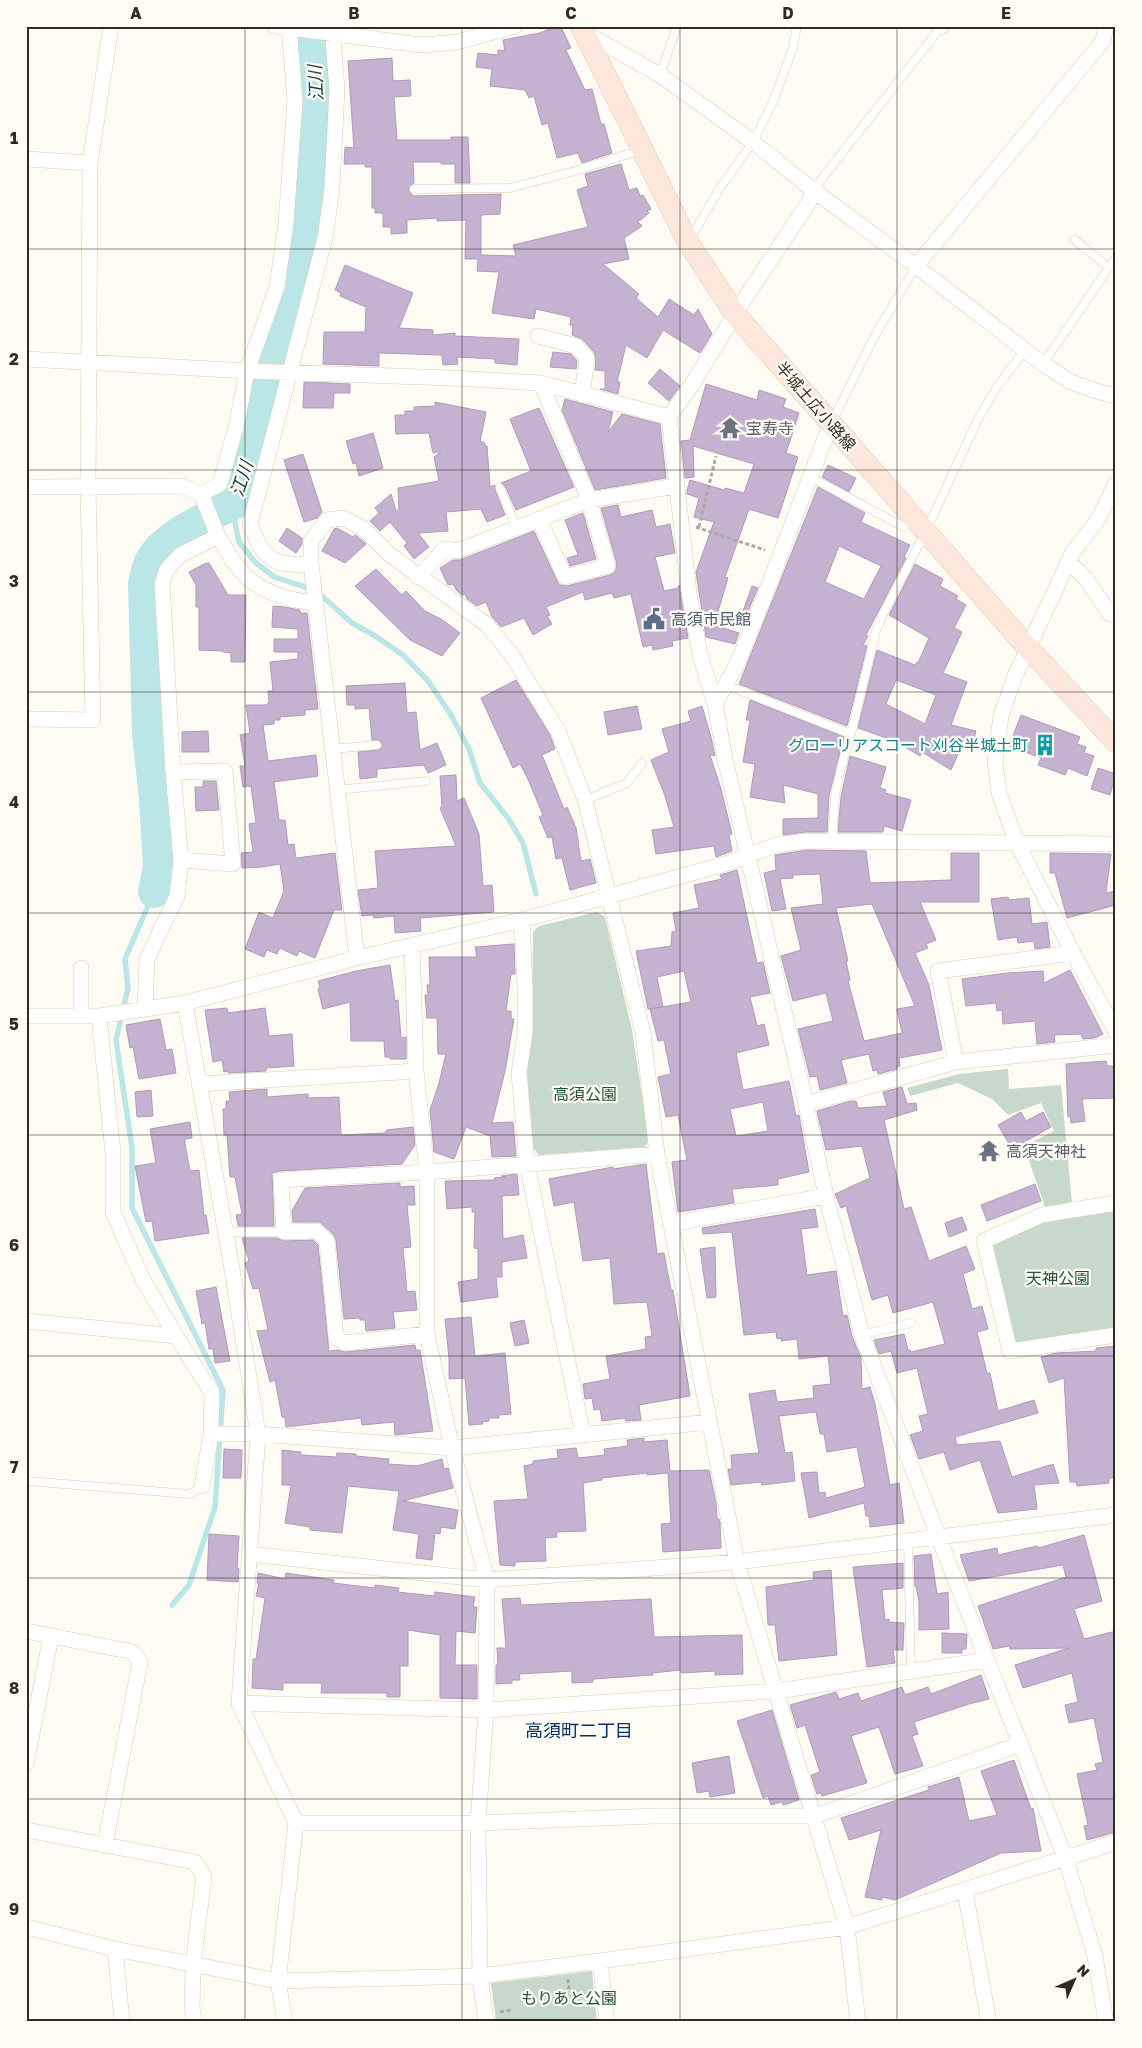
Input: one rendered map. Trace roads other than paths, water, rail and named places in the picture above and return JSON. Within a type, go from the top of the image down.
[{"type":"main road","name":"半城土広小路線","points":[[583,30],[688,242],[735,314],[1028,648],[1116,742]]},
{"type":"street","points":[[26,719],[93,720],[88,488],[90,163],[111,26]]},
{"type":"street","points":[[201,495],[220,484],[236,428],[248,371],[277,288],[286,223],[295,102],[286,27],[421,45],[457,42],[515,26]]},
{"type":"street","points":[[916,266],[1103,41],[1106,26]]},
{"type":"street","points":[[583,30],[660,75],[753,142],[813,190],[916,266],[1043,364],[1071,382],[1096,392],[1116,396]]},
{"type":"street","points":[[312,571],[272,560],[258,545],[250,524],[325,238],[332,188],[337,90],[332,32]]},
{"type":"street","points":[[26,159],[90,163]]},
{"type":"street","points":[[813,190],[809,202],[735,314],[691,386],[669,417],[689,593],[700,655],[715,704],[725,759],[749,855],[826,1196],[862,1335],[938,1536],[1065,1857],[1095,1956],[1106,2022]]},
{"type":"street","points":[[538,336],[576,346],[587,358],[582,395]]},
{"type":"street","points":[[26,359],[289,373],[541,383],[669,417]]},
{"type":"street","points":[[539,519],[565,578],[608,566],[589,500],[541,383]]},
{"type":"street","points":[[715,704],[737,664],[831,423]]},
{"type":"street","points":[[1116,483],[1099,518],[1074,552],[1015,676],[1001,716],[995,762],[999,793],[1017,843],[1116,1032]]},
{"type":"street","points":[[26,487],[182,486],[201,495],[218,536],[240,570],[255,583],[272,593],[294,600],[315,602]]},
{"type":"street","points":[[418,577],[445,548],[457,551],[589,500],[676,486]]},
{"type":"street","points":[[357,958],[315,602],[311,541],[326,520],[343,518],[363,528],[389,554],[418,577],[486,624],[510,654],[558,731],[585,800],[643,1033],[657,1154],[737,1562],[847,1927],[858,2022]]},
{"type":"street","points":[[145,1008],[147,959],[177,896],[181,860],[173,772],[162,584],[166,569],[180,555],[218,536]]},
{"type":"street","points":[[1069,562],[1087,580],[1110,614],[1116,615]]},
{"type":"street","points":[[173,772],[225,771],[234,864],[181,860]]},
{"type":"street","points":[[26,1016],[99,1016],[145,1008],[185,1004],[357,958],[522,920],[725,864],[776,844],[806,841],[1116,844]]},
{"type":"street","points":[[522,920],[525,987],[524,1033],[519,1073],[527,1164],[583,1434]]},
{"type":"street","points":[[412,945],[416,1071],[427,1172],[427,1334],[452,1448],[486,1580],[486,1710],[478,1823],[480,1976],[486,2022]]},
{"type":"street","points":[[956,1062],[938,971],[1073,953]]},
{"type":"street","points":[[81,968],[81,1016]]},
{"type":"street","points":[[185,1004],[226,1232],[258,1434],[239,1703],[296,1824],[278,1981],[285,2022]]},
{"type":"street","points":[[99,1016],[113,1153],[113,1212],[143,1280],[212,1393],[211,1434],[202,1486]]},
{"type":"street","points":[[806,1104],[956,1062],[1116,1045]]},
{"type":"street","points":[[199,1084],[416,1071]]},
{"type":"street","points":[[427,1334],[344,1343],[336,1337],[327,1241],[317,1231],[284,1232],[281,1180],[427,1172],[657,1154]]},
{"type":"street","points":[[670,1224],[826,1196]]},
{"type":"street","points":[[1116,1203],[1042,1215],[984,1241],[1010,1352],[1116,1335]]},
{"type":"street","points":[[26,1321],[176,1336]]},
{"type":"street","points":[[211,1434],[258,1434],[452,1448],[710,1422]]},
{"type":"street","points":[[250,1554],[486,1580],[737,1562],[1116,1514]]},
{"type":"street","points":[[26,1631],[134,1652],[140,1662],[105,1845]]},
{"type":"street","points":[[26,1764],[51,1636]]},
{"type":"street","points":[[239,1703],[486,1710],[777,1691],[987,1660]]},
{"type":"street","points":[[296,1824],[478,1823],[654,1816],[815,1816],[1021,1744]]},
{"type":"street","points":[[26,1830],[195,1862],[204,1876],[193,1965],[192,2009],[195,2022]]},
{"type":"street","points":[[26,1927],[115,1949],[278,1981],[480,1976],[847,1927],[1116,1842]]},
{"type":"street","points":[[965,1891],[988,2022]]},
{"type":"street","points":[[115,1949],[122,2022]]},
{"type":"street","points":[[600,1961],[607,2022]]},
{"type":"lane","points":[[660,75],[677,26]]},
{"type":"lane","points":[[688,242],[720,188],[753,142],[773,102],[792,48],[797,26]]},
{"type":"lane","points":[[813,190],[941,27]]},
{"type":"lane","points":[[414,189],[510,188],[575,171],[643,149]]},
{"type":"lane","points":[[1075,240],[1108,267]]},
{"type":"lane","points":[[1043,364],[1116,257]]},
{"type":"lane","points":[[831,423],[873,339],[916,266]]},
{"type":"lane","points":[[832,842],[835,796],[841,767],[876,631],[926,533],[978,419],[997,387],[1025,350]]},
{"type":"lane","points":[[810,477],[904,527]]},
{"type":"lane","points":[[500,488],[518,528]]},
{"type":"lane","points":[[726,686],[851,734]]},
{"type":"lane","points":[[332,749],[377,745]]},
{"type":"lane","points":[[585,800],[627,783],[642,763]]},
{"type":"lane","points":[[337,790],[426,781]]},
{"type":"lane","points":[[226,1232],[284,1232]]},
{"type":"lane","points":[[862,1335],[911,1323]]},
{"type":"lane","points":[[26,1481],[190,1494],[202,1486]]},
{"type":"lane","points":[[908,1541],[911,1671]]},
{"type":"waterway","name":"江川","points":[[154,892],[159,867],[155,799],[148,733],[144,584],[150,562],[166,543],[189,527],[237,502],[273,359],[294,288],[307,221],[318,101],[312,26]]},
{"type":"waterway","points":[[237,502],[235,523],[239,542],[255,562],[274,577],[302,586],[323,597],[352,623],[377,637],[404,656],[428,681],[451,715],[469,749],[480,783],[508,818],[523,843],[536,894]]},
{"type":"waterway","points":[[154,892],[125,959],[128,988],[116,1040],[132,1148],[132,1208],[223,1390],[215,1507],[189,1585],[172,1605]]},
{"type":"place","name":"宝寿寺","points":[[730,428]]},
{"type":"place","name":"高須市民館","points":[[654,619]]},
{"type":"place","name":"グローリアスコート刈谷半城土町","points":[[1045,745]]},
{"type":"place","name":"高須天神社","points":[[989,1151]]},
{"type":"district","name":"高須町二丁目","points":[[579,1731]]},
{"type":"park label","name":"高須公園","points":[[585,1094]]},
{"type":"park label","name":"天神公園","points":[[1058,1278]]},
{"type":"park label","name":"もりあと公園","points":[[569,1998]]}]
